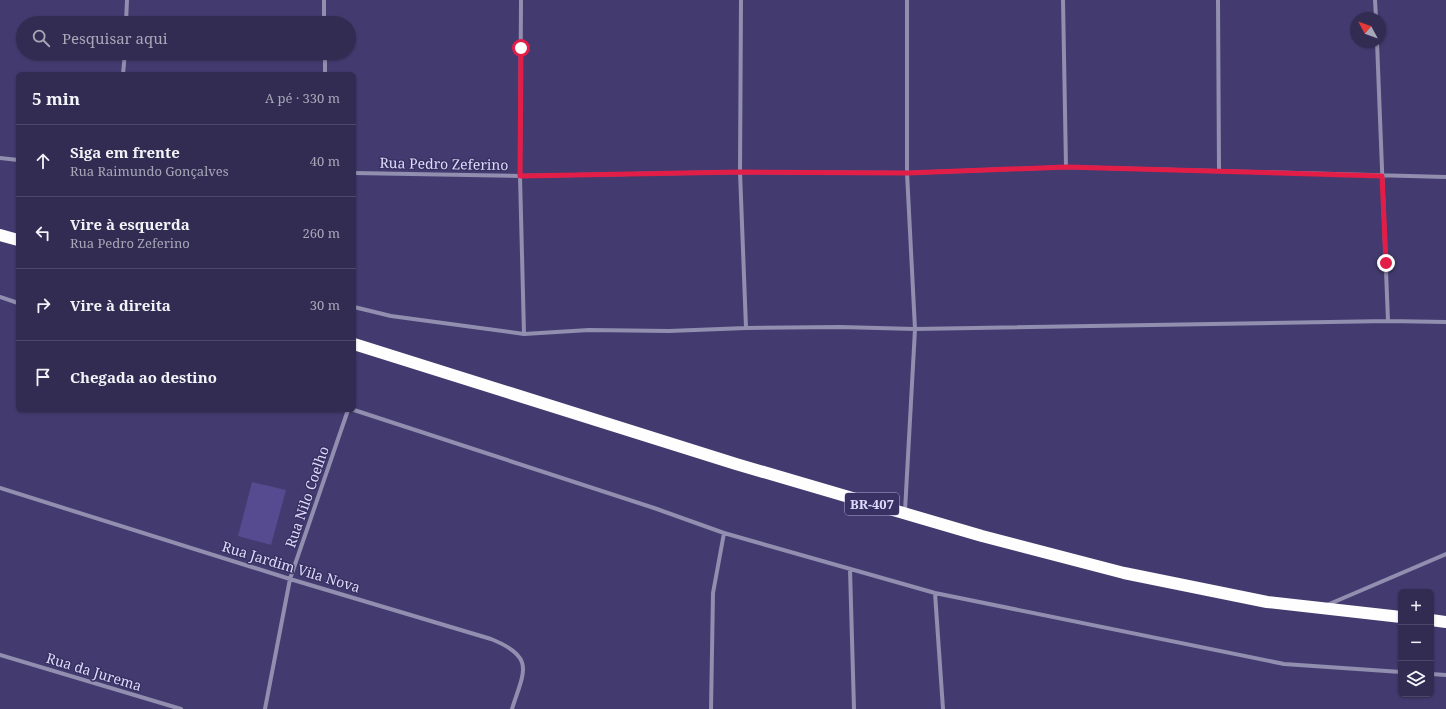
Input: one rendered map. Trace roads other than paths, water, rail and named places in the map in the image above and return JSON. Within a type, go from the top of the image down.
[{"type":"highway","points":[[0,235],[16,239]]},
{"type":"highway","name":"BR-407","points":[[356,345],[729,462],[982,536],[1124,573],[1267,602],[1398,617]]},
{"type":"highway","points":[[1434,620],[1446,622]]},
{"type":"street","points":[[126,16],[127,0]]},
{"type":"street","points":[[324,0],[324,16]]},
{"type":"street","points":[[521,0],[520,176],[524,334]]},
{"type":"street","points":[[741,0],[740,172],[746,328]]},
{"type":"street","points":[[905,514],[915,329],[907,173],[907,0]]},
{"type":"street","points":[[1064,0],[1066,167]]},
{"type":"street","points":[[1218,0],[1219,170]]},
{"type":"street","points":[[1375,0],[1376,12]]},
{"type":"street","points":[[1377,48],[1388,321]]},
{"type":"street","points":[[124,60],[124,72]]},
{"type":"street","points":[[325,60],[325,72]]},
{"type":"street","points":[[0,158],[16,160]]},
{"type":"street","name":"Rua Pedro Zeferino","points":[[356,173],[520,176],[740,172],[907,173],[1066,167],[1446,177]]},
{"type":"street","points":[[0,297],[16,302]]},
{"type":"street","points":[[356,307],[391,316],[524,334],[589,330],[670,331],[746,328],[840,327],[915,329],[1388,321],[1446,322]]},
{"type":"street","points":[[356,411],[649,506],[724,533],[936,593],[1284,664],[1398,672]]},
{"type":"street","name":"Rua Nilo Coelho","points":[[265,709],[290,579],[347,412]]},
{"type":"street","name":"Rua Jardim Vila Nova","points":[[0,488],[290,579],[396,609],[504,644],[517,654],[522,661],[524,673],[512,709]]},
{"type":"street","points":[[711,709],[713,593],[724,533]]},
{"type":"street","points":[[1319,608],[1446,554]]},
{"type":"street","points":[[850,569],[854,709]]},
{"type":"street","points":[[936,593],[943,709]]},
{"type":"street","name":"Rua da Jurema","points":[[0,655],[181,709]]},
{"type":"street","points":[[1434,674],[1446,675]]}]
